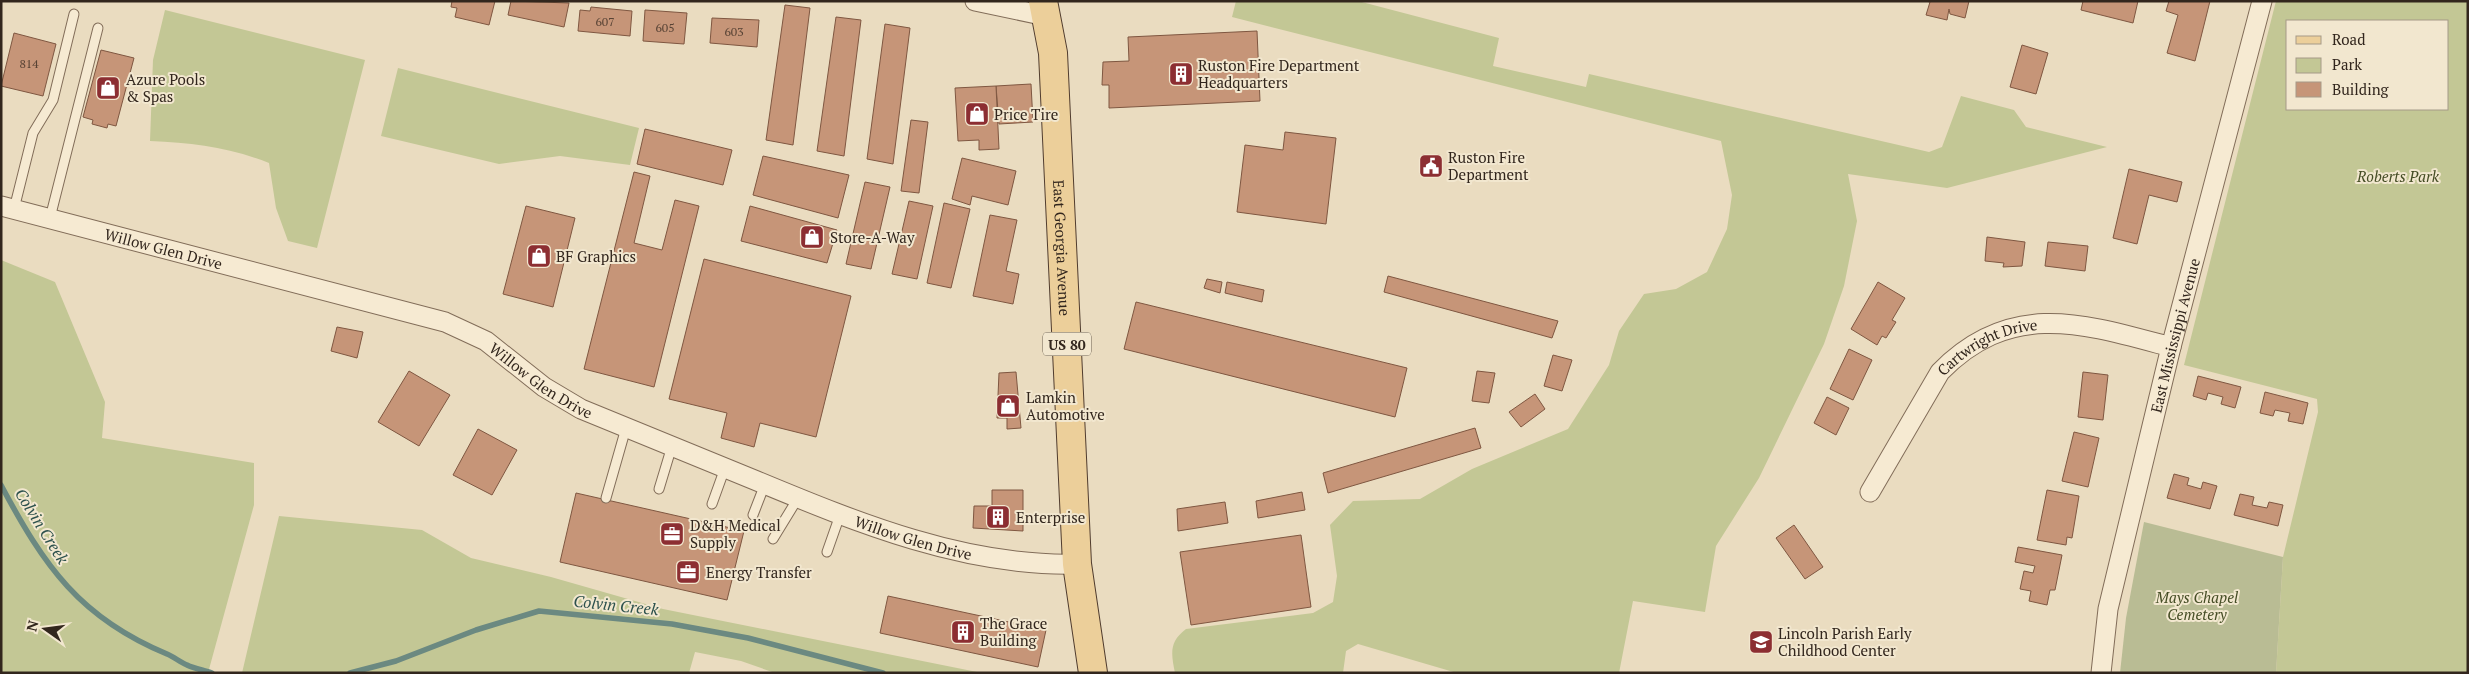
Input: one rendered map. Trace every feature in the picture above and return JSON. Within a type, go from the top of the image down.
[{"type":"main road","name":"East Georgia Avenue","points":[[1046,6],[1052,53],[1077,564],[1093,673]]},
{"type":"street","points":[[975,1],[1046,6]]},
{"type":"street","name":"East Mississippi Avenue","points":[[2101,673],[2108,609],[2171,347],[2262,1]]},
{"type":"street","name":"Willow Glen Drive","points":[[8,207],[445,322],[486,341],[562,399],[581,410],[840,515],[917,540],[1007,561],[1038,565],[1077,564]]},
{"type":"street","name":"Cartwright Drive","points":[[1870,492],[1940,372],[1954,357],[1985,338],[2025,325],[2070,323],[2092,326],[2171,347]]},
{"type":"lane","points":[[8,207],[33,134],[53,100],[74,14]]},
{"type":"lane","points":[[50,218],[98,28]]},
{"type":"lane","points":[[606,498],[626,428]]},
{"type":"lane","points":[[659,489],[672,446]]},
{"type":"lane","points":[[712,504],[725,468]]},
{"type":"lane","points":[[753,515],[765,484]]},
{"type":"lane","points":[[773,539],[798,498]]},
{"type":"lane","points":[[827,552],[840,515]]},
{"type":"green space","points":[[1236,1],[1358,1],[1499,38],[1493,66],[1586,87],[1589,74],[1929,152],[1942,147],[1961,96],[2014,110],[2026,127],[2107,147],[1947,188],[1848,174],[1857,221],[1844,286],[1824,344],[1759,478],[1716,546],[1705,612],[1633,601],[1619,673],[1457,673],[1358,644],[1346,651],[1343,673],[1175,673],[1172,654],[1174,643],[1186,629],[1313,613],[1333,602],[1337,576],[1330,525],[1353,501],[1420,499],[1472,469],[1568,429],[1609,365],[1619,331],[1644,294],[1676,289],[1707,272],[1727,229],[1732,195],[1721,141],[1232,17]]},
{"type":"green space","name":"Roberts Park","points":[[2276,1],[2468,1],[2468,673],[2276,673],[2283,557],[2318,412],[2317,399],[2184,365]]},
{"type":"green space","points":[[165,10],[365,60],[317,248],[288,241],[276,208],[269,163],[239,153],[211,147],[150,141],[153,60]]},
{"type":"green space","points":[[398,68],[639,128],[630,165],[560,156],[499,164],[381,136]]},
{"type":"green space","points":[[1,260],[55,282],[105,402],[102,438],[254,463],[254,505],[208,673],[1,673]]},
{"type":"green space","points":[[279,516],[422,530],[471,558],[551,577],[663,609],[982,673],[775,673],[741,661],[695,652],[689,673],[242,673]]},
{"type":"green space","name":"Mays Chapel Cemetery","points":[[2144,522],[2283,557],[2276,673],[2120,673],[2126,618]]},
{"type":"building","points":[[452,1],[495,1],[489,25],[455,17],[457,8],[451,7]]},
{"type":"building","points":[[511,1],[569,3],[564,27],[508,15]]},
{"type":"building","points":[[1926,1],[1969,1],[1965,18],[1950,14],[1949,9],[1947,20],[1926,15],[1930,2]]},
{"type":"building","points":[[2083,1],[2138,1],[2133,23],[2081,10]]},
{"type":"building","points":[[2169,1],[2210,1],[2195,61],[2167,53],[2178,15],[2166,11]]},
{"type":"building","points":[[785,5],[810,8],[793,145],[766,140]]},
{"type":"building","points":[[591,7],[632,11],[630,36],[578,31],[580,10],[590,11]]},
{"type":"building","points":[[645,10],[687,13],[684,44],[643,41]]},
{"type":"building","points":[[836,17],[861,20],[844,156],[817,151]]},
{"type":"building","points":[[712,18],[759,20],[757,47],[710,43]]},
{"type":"building","points":[[885,24],[910,28],[893,164],[867,159]]},
{"type":"building","name":"Ruston Fire Department Headquarters","points":[[1257,31],[1260,101],[1109,108],[1109,85],[1102,85],[1103,62],[1129,61],[1128,37]]},
{"type":"building","points":[[14,33],[56,44],[43,96],[1,86]]},
{"type":"building","points":[[2022,45],[2048,53],[2036,94],[2010,87]]},
{"type":"building","name":"Azure Pools & Spas","points":[[101,50],[134,58],[116,126],[108,124],[107,128],[92,124],[93,120],[83,117]]},
{"type":"building","points":[[1031,84],[1033,122],[999,124],[996,86]]},
{"type":"building","name":"Price Tire","points":[[996,86],[999,149],[979,150],[979,140],[958,141],[955,88]]},
{"type":"building","points":[[911,120],[928,122],[919,193],[901,191]]},
{"type":"building","points":[[645,129],[732,150],[723,185],[637,164]]},
{"type":"building","points":[[1285,132],[1336,138],[1326,224],[1237,212],[1245,145],[1283,150]]},
{"type":"building","points":[[763,156],[849,175],[838,218],[753,195]]},
{"type":"building","points":[[962,158],[1016,171],[1008,205],[972,196],[970,205],[952,199]]},
{"type":"building","points":[[2129,169],[2182,182],[2177,202],[2149,195],[2137,244],[2113,238]]},
{"type":"building","points":[[634,172],[650,176],[634,243],[662,250],[675,200],[699,206],[654,387],[584,369]]},
{"type":"building","points":[[865,182],[890,187],[871,269],[846,264]]},
{"type":"building","points":[[909,201],[933,206],[917,279],[892,274]]},
{"type":"building","points":[[944,203],[970,209],[951,288],[927,283]]},
{"type":"building","name":"BF Graphics","points":[[526,206],[575,218],[553,307],[503,294]]},
{"type":"building","points":[[750,206],[837,230],[827,263],[741,241]]},
{"type":"building","points":[[990,215],[1017,220],[1006,271],[1019,274],[1013,304],[973,296]]},
{"type":"building","points":[[1987,237],[2025,242],[2022,266],[2003,267],[2004,263],[1985,261]]},
{"type":"building","points":[[2048,242],[2088,246],[2085,271],[2045,266]]},
{"type":"building","points":[[704,259],[851,296],[816,437],[760,423],[754,447],[721,438],[727,413],[669,399]]},
{"type":"building","points":[[1388,276],[1558,321],[1552,338],[1384,292]]},
{"type":"building","points":[[1207,279],[1222,282],[1220,293],[1204,288]]},
{"type":"building","points":[[1227,282],[1264,290],[1262,302],[1225,293]]},
{"type":"building","points":[[1878,282],[1905,298],[1892,320],[1896,322],[1886,338],[1882,336],[1877,345],[1851,329]]},
{"type":"building","points":[[1136,302],[1407,368],[1395,417],[1124,349]]},
{"type":"building","points":[[337,327],[363,332],[357,358],[331,351]]},
{"type":"building","points":[[1849,349],[1872,360],[1853,400],[1830,389]]},
{"type":"building","points":[[1553,355],[1572,360],[1562,391],[1544,386]]},
{"type":"building","points":[[409,371],[450,395],[419,446],[378,422]]},
{"type":"building","points":[[1477,371],[1495,373],[1489,403],[1472,401]]},
{"type":"building","name":"Lamkin Automotive","points":[[1016,372],[1021,428],[1007,429],[1007,418],[997,418],[999,373]]},
{"type":"building","points":[[2083,372],[2108,375],[2103,420],[2078,417]]},
{"type":"building","points":[[2198,376],[2241,387],[2235,408],[2221,404],[2223,397],[2208,393],[2206,400],[2193,396]]},
{"type":"building","points":[[2265,392],[2308,403],[2303,424],[2288,421],[2290,413],[2275,410],[2273,416],[2260,413]]},
{"type":"building","points":[[1535,394],[1545,409],[1521,427],[1509,412]]},
{"type":"building","points":[[1827,397],[1849,408],[1836,435],[1814,423]]},
{"type":"building","points":[[1475,428],[1481,448],[1328,493],[1323,473]]},
{"type":"building","points":[[478,429],[517,450],[492,495],[453,475]]},
{"type":"building","points":[[2074,432],[2099,438],[2088,487],[2062,481]]},
{"type":"building","points":[[2174,474],[2189,478],[2187,485],[2201,489],[2203,482],[2217,486],[2210,509],[2167,498]]},
{"type":"building","name":"Enterprise","points":[[992,490],[1023,490],[1023,531],[973,528],[974,506],[992,506]]},
{"type":"building","points":[[2047,490],[2079,496],[2072,538],[2067,537],[2066,545],[2037,540]]},
{"type":"building","points":[[1302,492],[1305,510],[1258,518],[1256,501]]},
{"type":"building","points":[[576,493],[744,531],[727,600],[560,562]]},
{"type":"building","points":[[2240,494],[2254,497],[2252,505],[2267,508],[2269,502],[2283,505],[2278,526],[2234,515]]},
{"type":"building","points":[[1225,502],[1228,523],[1178,531],[1177,509]]},
{"type":"building","points":[[1794,525],[1823,567],[1805,579],[1776,538]]},
{"type":"building","points":[[1301,535],[1311,607],[1191,625],[1180,552]]},
{"type":"building","points":[[2018,547],[2062,555],[2055,590],[2050,590],[2047,605],[2029,601],[2031,591],[2020,589],[2024,571],[2033,573],[2035,566],[2015,562]]},
{"type":"building","name":"The Grace Building","points":[[888,596],[1046,630],[1038,667],[880,633]]},
{"type":"waterway","name":"Colvin Creek","points":[[1,485],[49,565],[88,606],[110,624],[137,640],[190,666],[212,673]]},
{"type":"waterway","name":"Colvin Creek","points":[[350,673],[396,661],[476,630],[539,611],[672,624],[748,638],[883,673]]},
{"type":"place","name":"Ruston Fire Department Headquarters","points":[[1181,74]]},
{"type":"place","name":"Azure Pools & Spas","points":[[108,88]]},
{"type":"place","name":"Price Tire","points":[[977,114]]},
{"type":"place","name":"Ruston Fire Department","points":[[1431,166]]},
{"type":"place","name":"Store-A-Way","points":[[812,237]]},
{"type":"place","name":"BF Graphics","points":[[539,256]]},
{"type":"place","name":"Lamkin Automotive","points":[[1008,406]]},
{"type":"place","name":"Enterprise","points":[[998,517]]},
{"type":"place","name":"D&H Medical Supply","points":[[672,534]]},
{"type":"place","name":"Energy Transfer","points":[[688,572]]},
{"type":"place","name":"The Grace Building","points":[[963,632]]},
{"type":"place","name":"Lincoln Parish Early Childhood Center","points":[[1761,642]]}]
